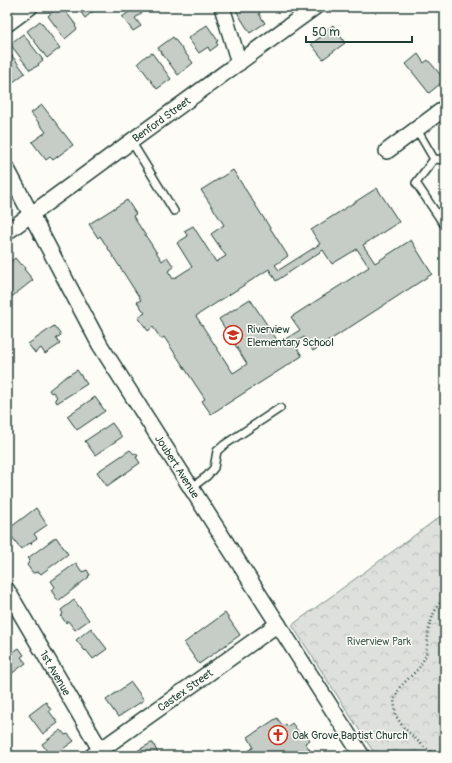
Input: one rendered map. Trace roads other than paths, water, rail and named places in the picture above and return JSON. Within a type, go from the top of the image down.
[{"type":"street","points":[[7,24],[30,7]]},
{"type":"street","points":[[222,7],[239,63]]},
{"type":"street","name":"Benford Street","points":[[7,232],[315,7]]},
{"type":"street","points":[[387,151],[416,128],[445,108]]},
{"type":"street","name":"Joubert Avenue","points":[[7,169],[100,345],[362,756]]},
{"type":"street","name":"1st Avenue","points":[[7,590],[99,754]]},
{"type":"street","name":"Castex Street","points":[[99,754],[278,624]]},
{"type":"lane","points":[[416,128],[434,159]]},
{"type":"lane","points":[[132,141],[174,211]]},
{"type":"lane","points":[[434,159],[445,160]]},
{"type":"lane","points":[[434,159],[416,183],[445,226]]},
{"type":"lane","points":[[191,488],[207,476],[214,468],[217,451],[280,408]]},
{"type":"place","name":"Riverview Elementary School","points":[[233,335]]},
{"type":"place","name":"Oak Grove Baptist Church","points":[[278,735]]},
{"type":"park label","name":"Riverview Park","points":[[379,641]]}]
